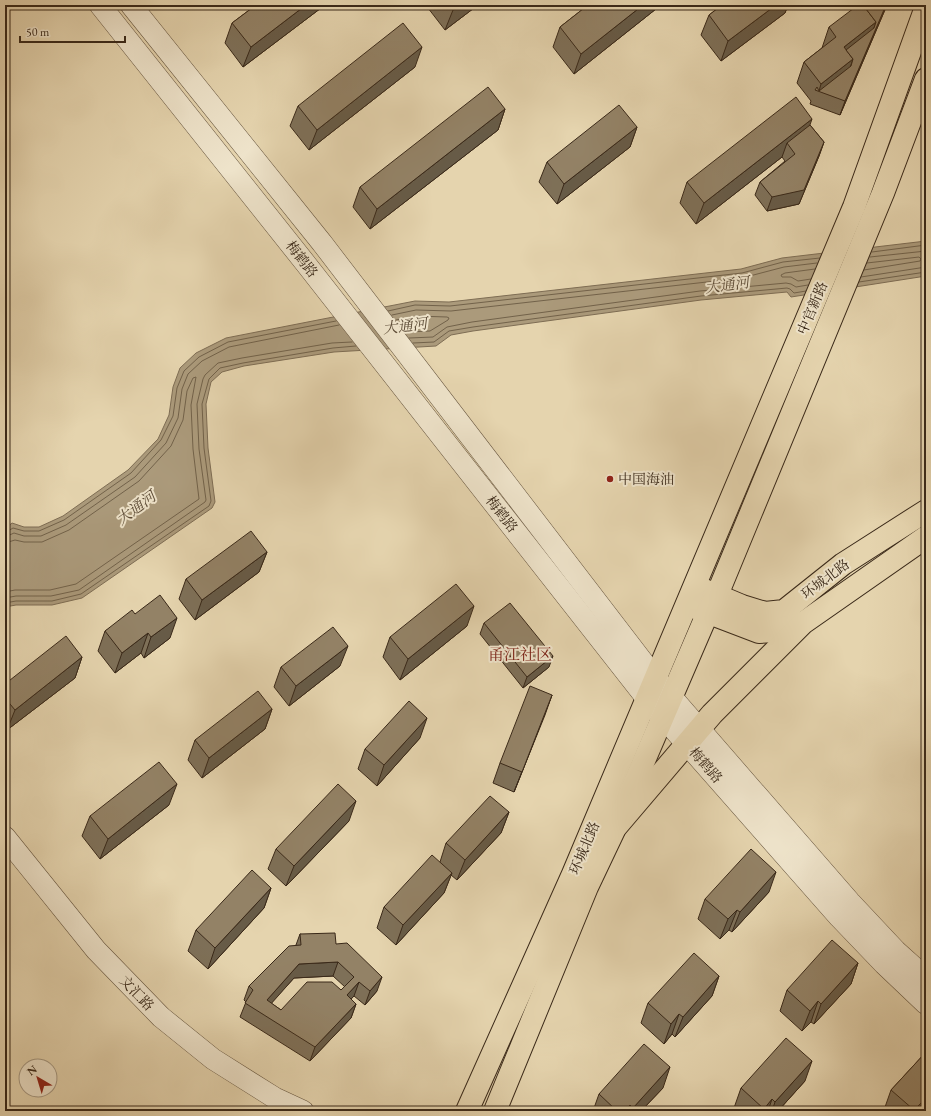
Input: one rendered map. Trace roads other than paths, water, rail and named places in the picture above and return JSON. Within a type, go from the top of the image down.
[{"type":"main road","name":"中官新路","points":[[691,596],[854,207],[926,7]]},
{"type":"main road","name":"中官新路","points":[[713,604],[883,193],[926,79]]},
{"type":"main road","name":"环城北路","points":[[713,604],[742,606],[765,613],[784,610],[843,564],[926,511]]},
{"type":"main road","name":"环城北路","points":[[615,828],[712,714],[803,623],[926,537]]},
{"type":"main road","name":"环城北路","points":[[467,1111],[573,874],[691,596],[713,604],[759,632],[776,631],[803,623]]},
{"type":"main road","name":"环城北路","points":[[495,1111],[587,888],[615,828],[713,604]]},
{"type":"street","name":"梅鹤路","points":[[100,5],[377,354],[647,700],[667,707]]},
{"type":"street","name":"梅鹤路","points":[[131,5],[322,242],[656,679],[667,707],[896,951],[926,978]]},
{"type":"street","name":"梅鹤路","points":[[693,736],[839,917],[884,964],[926,1004]]},
{"type":"street","name":"文汇路","points":[[5,837],[96,950],[161,1017],[213,1059],[275,1098],[303,1111]]},
{"type":"water","name":"大通河","points":[[926,241],[926,276],[791,297],[787,292],[701,300],[473,331],[451,335],[436,346],[334,352],[244,366],[222,372],[211,382],[206,404],[208,448],[215,502],[212,508],[82,598],[52,605],[16,605],[5,607],[5,529],[12,523],[24,527],[39,527],[63,516],[128,470],[158,439],[169,415],[173,387],[180,368],[196,353],[226,338],[415,301],[449,302],[741,269],[782,258]]},
{"type":"place","name":"中国海油","points":[[610,479]]},
{"type":"district","name":"甬江社区","points":[[520,654]]}]
